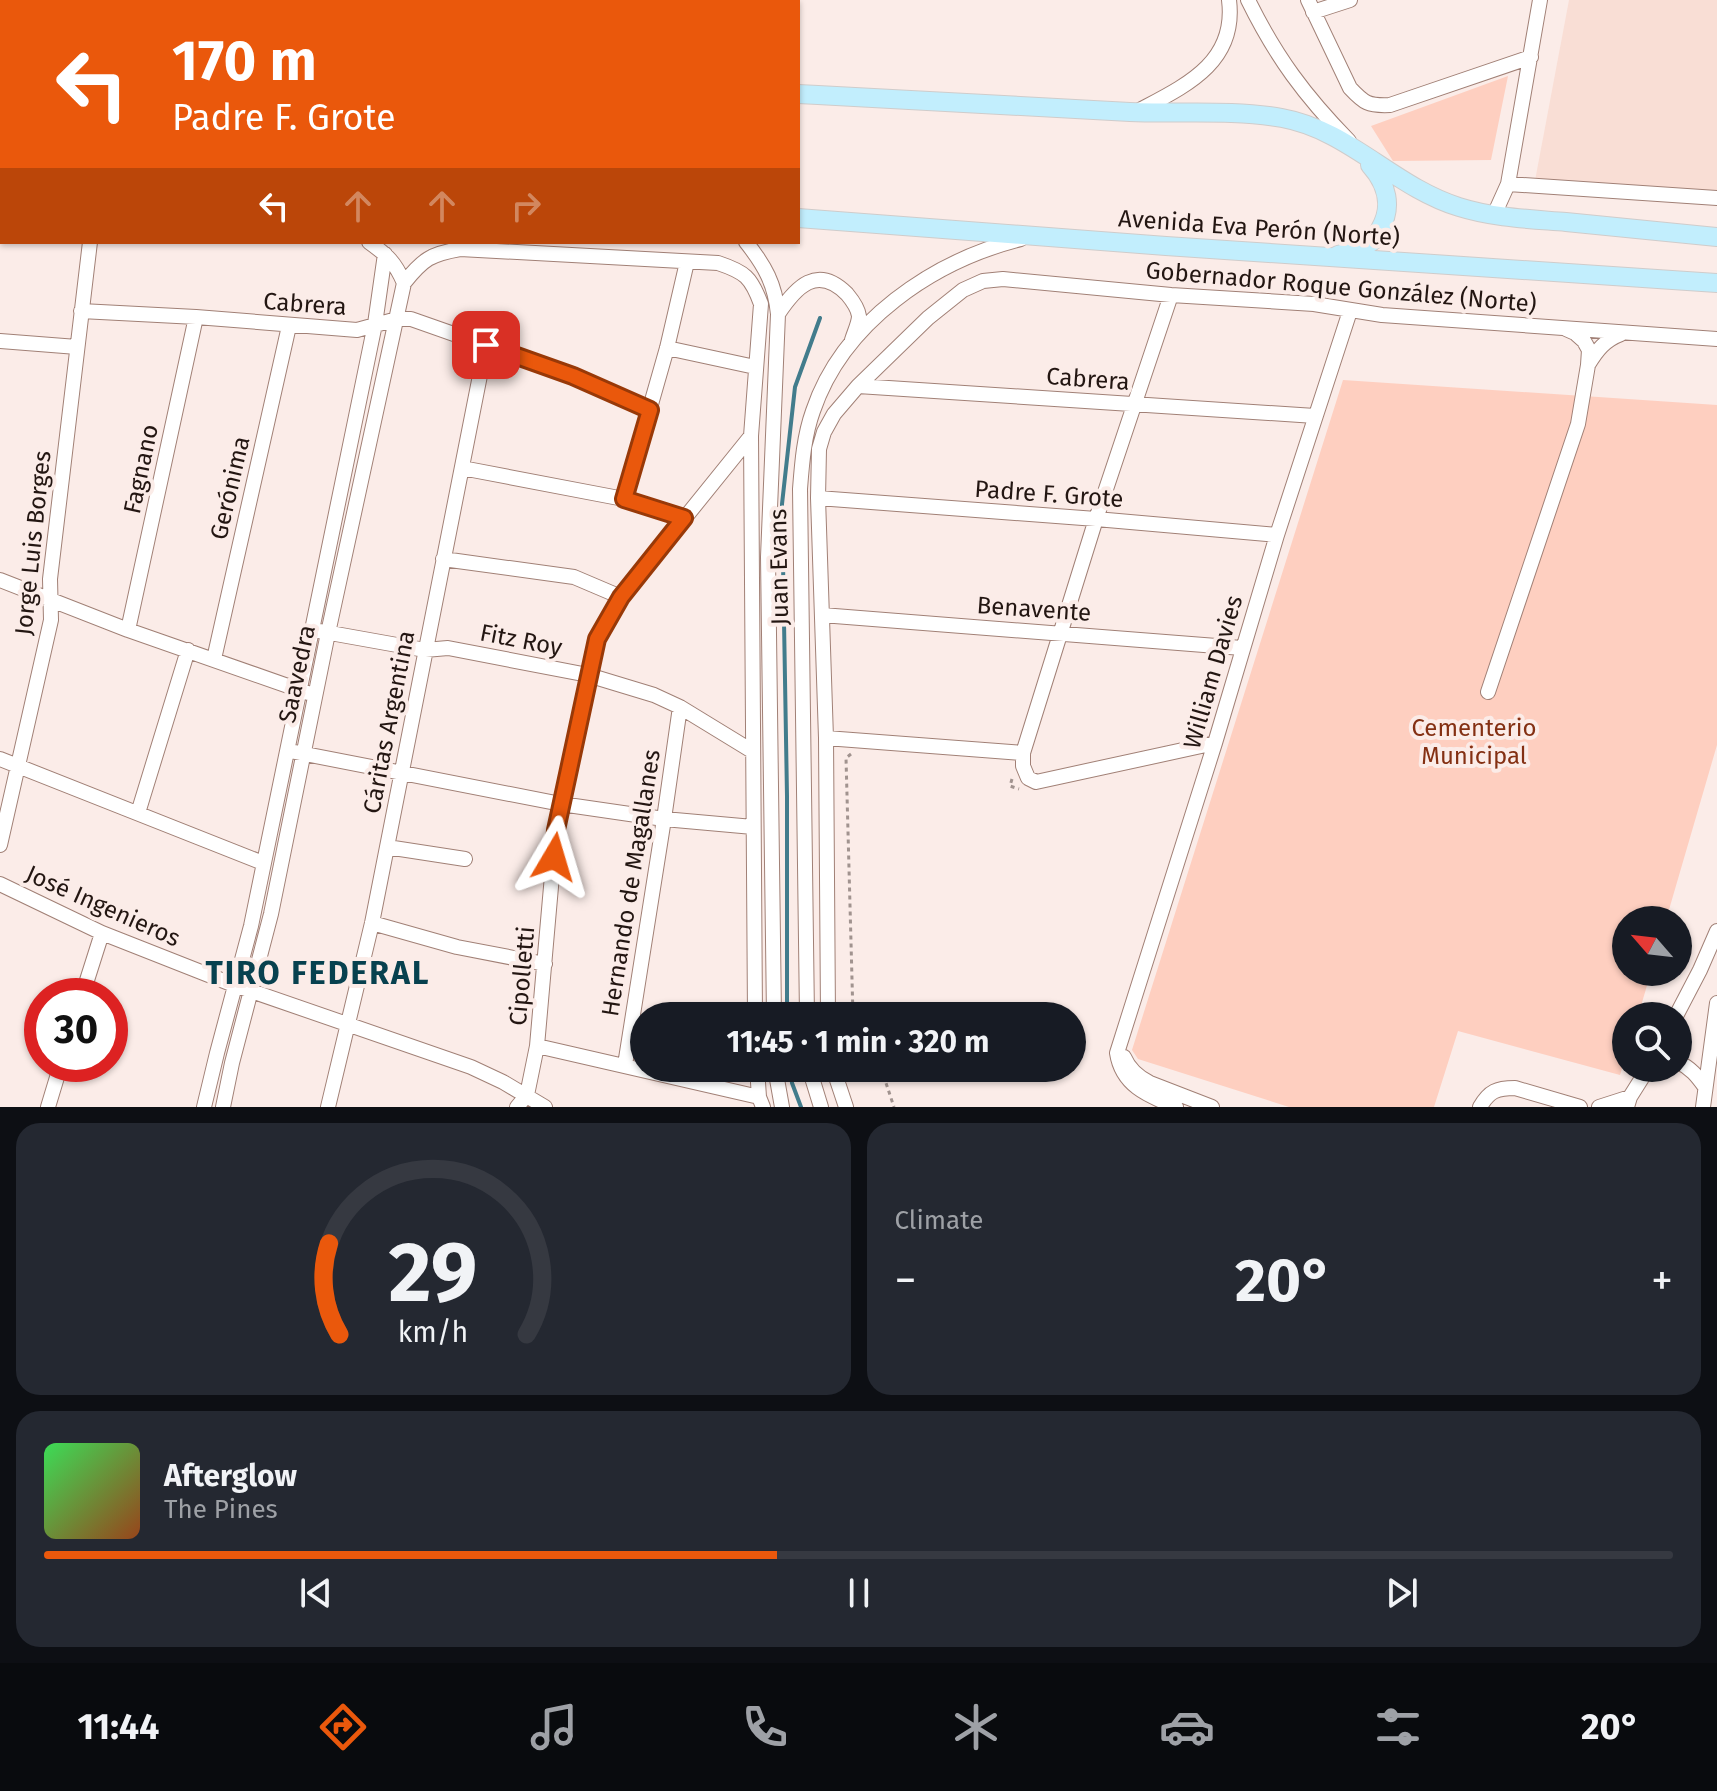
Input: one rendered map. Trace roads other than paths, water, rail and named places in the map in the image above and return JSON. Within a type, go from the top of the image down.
[{"type":"main road","points":[[800,94],[1279,117],[1323,130],[1355,147],[1420,191],[1457,206],[1494,215],[1717,237]]},
{"type":"main road","points":[[1332,257],[1375,240],[1386,220],[1388,203],[1385,187],[1355,147]]},
{"type":"main road","name":"Avenida Eva Perón (Norte)","points":[[800,218],[1717,283]]},
{"type":"street","points":[[1136,112],[1183,88],[1203,72],[1227,35],[1229,0]]},
{"type":"street","points":[[1248,0],[1280,59],[1300,88],[1355,147]]},
{"type":"street","points":[[1350,0],[1310,6],[1350,88],[1371,106],[1390,105],[1531,57]]},
{"type":"street","points":[[1494,215],[1508,184],[1540,0]]},
{"type":"street","points":[[1508,184],[1717,198]]},
{"type":"street","name":"Juan Evans","points":[[807,1002],[801,477],[805,437],[813,409],[852,340],[910,289],[969,257],[1000,244],[1033,236]]},
{"type":"street","name":"Jorge Luis Borges","points":[[0,845],[51,620],[50,579],[90,244]]},
{"type":"street","points":[[372,244],[396,266],[404,283],[419,264],[440,252],[460,249],[687,262],[667,348],[624,499]]},
{"type":"street","name":"Juan Evans","points":[[748,244],[758,256],[776,291],[778,314],[768,557],[774,1002]]},
{"type":"street","name":"Saavedra","points":[[204,1107],[251,926],[375,324],[385,254]]},
{"type":"street","name":"Juan Evans","points":[[687,262],[718,263],[744,274],[761,304],[751,436],[755,1002]]},
{"type":"street","name":"Gobernador Roque González (Norte)","points":[[963,290],[983,281],[1003,279],[1171,295],[1314,304],[1382,315],[1717,339]]},
{"type":"street","points":[[778,314],[791,295],[803,285],[814,280],[826,281],[840,288],[854,302],[859,315],[852,340]]},
{"type":"street","name":"Saavedra","points":[[223,1107],[271,914],[404,283]]},
{"type":"street","name":"Juan Evans","points":[[828,1002],[819,449],[834,414],[858,386],[928,318],[963,290]]},
{"type":"street","points":[[1171,295],[1096,519],[1023,753],[1023,766],[1028,778],[1036,782],[1215,743]]},
{"type":"street","name":"Cabrera","points":[[81,311],[357,330],[397,319],[411,319],[573,376],[650,410]]},
{"type":"street","name":"William Davies","points":[[1119,1045],[1350,311]]},
{"type":"street","name":"Fagnano","points":[[128,630],[196,317]]},
{"type":"street","name":"Gerónima","points":[[214,659],[289,326]]},
{"type":"street","points":[[1488,692],[1578,424],[1589,350],[1575,333],[1562,327]]},
{"type":"street","points":[[1588,365],[1605,341],[1626,332]]},
{"type":"street","points":[[0,341],[77,347]]},
{"type":"street","name":"Cáritas Argentina","points":[[328,1107],[372,923],[486,345]]},
{"type":"street","points":[[667,348],[755,367]]},
{"type":"street","name":"Cabrera","points":[[858,386],[1315,416]]},
{"type":"street","name":"Cipolletti","points":[[527,1095],[537,1046],[556,830],[597,639],[621,597],[751,436]]},
{"type":"street","points":[[462,468],[624,499],[684,518]]},
{"type":"street","name":"Padre F. Grote","points":[[818,498],[1277,535]]},
{"type":"street","points":[[443,559],[574,577],[621,597]]},
{"type":"street","points":[[0,580],[128,630],[315,695]]},
{"type":"street","name":"Benavente","points":[[822,615],[1242,648]]},
{"type":"street","name":"Fitz Roy","points":[[312,630],[425,650],[448,648],[588,675],[654,695],[680,707],[752,751]]},
{"type":"street","points":[[138,813],[188,650]]},
{"type":"street","name":"Hernando de Magallanes","points":[[625,1065],[680,707]]},
{"type":"street","points":[[826,738],[1023,753]]},
{"type":"street","points":[[287,750],[561,804],[664,819],[753,827]]},
{"type":"street","points":[[0,759],[263,863]]},
{"type":"street","points":[[387,847],[465,859]]},
{"type":"street","name":"José Ingenieros","points":[[0,884],[102,933],[234,985],[471,1067],[545,1107]]},
{"type":"street","points":[[372,923],[457,947],[545,964]]},
{"type":"street","points":[[1683,1002],[1717,931]]},
{"type":"street","points":[[88,978],[102,933]]},
{"type":"street","points":[[1703,1106],[1716,1013]]},
{"type":"street","points":[[1119,1045],[1117,1053],[1124,1076],[1137,1089],[1176,1107]]},
{"type":"street","points":[[1119,1045],[1128,1066],[1140,1078],[1212,1107]]},
{"type":"street","points":[[537,1046],[625,1065],[761,1102],[759,1082]]},
{"type":"street","points":[[1692,1070],[1705,1087]]},
{"type":"street","points":[[48,1107],[56,1082]]},
{"type":"street","points":[[778,1082],[782,1107]]},
{"type":"street","points":[[813,1082],[821,1107]]},
{"type":"street","points":[[838,1082],[846,1107]]},
{"type":"street","points":[[1599,1107],[1628,1102],[1641,1082]]},
{"type":"street","points":[[1480,1107],[1491,1092],[1504,1088],[1515,1088],[1580,1107]]},
{"type":"street","points":[[517,1107],[527,1095]]},
{"type":"waterway","points":[[787,1002],[782,504],[795,387],[820,318]]},
{"type":"waterway","points":[[792,1082],[801,1107]]},
{"type":"district","name":"TIRO FEDERAL","points":[[318,973]]},
{"type":"park label","name":"Cementerio Municipal","points":[[1474,742]]}]
